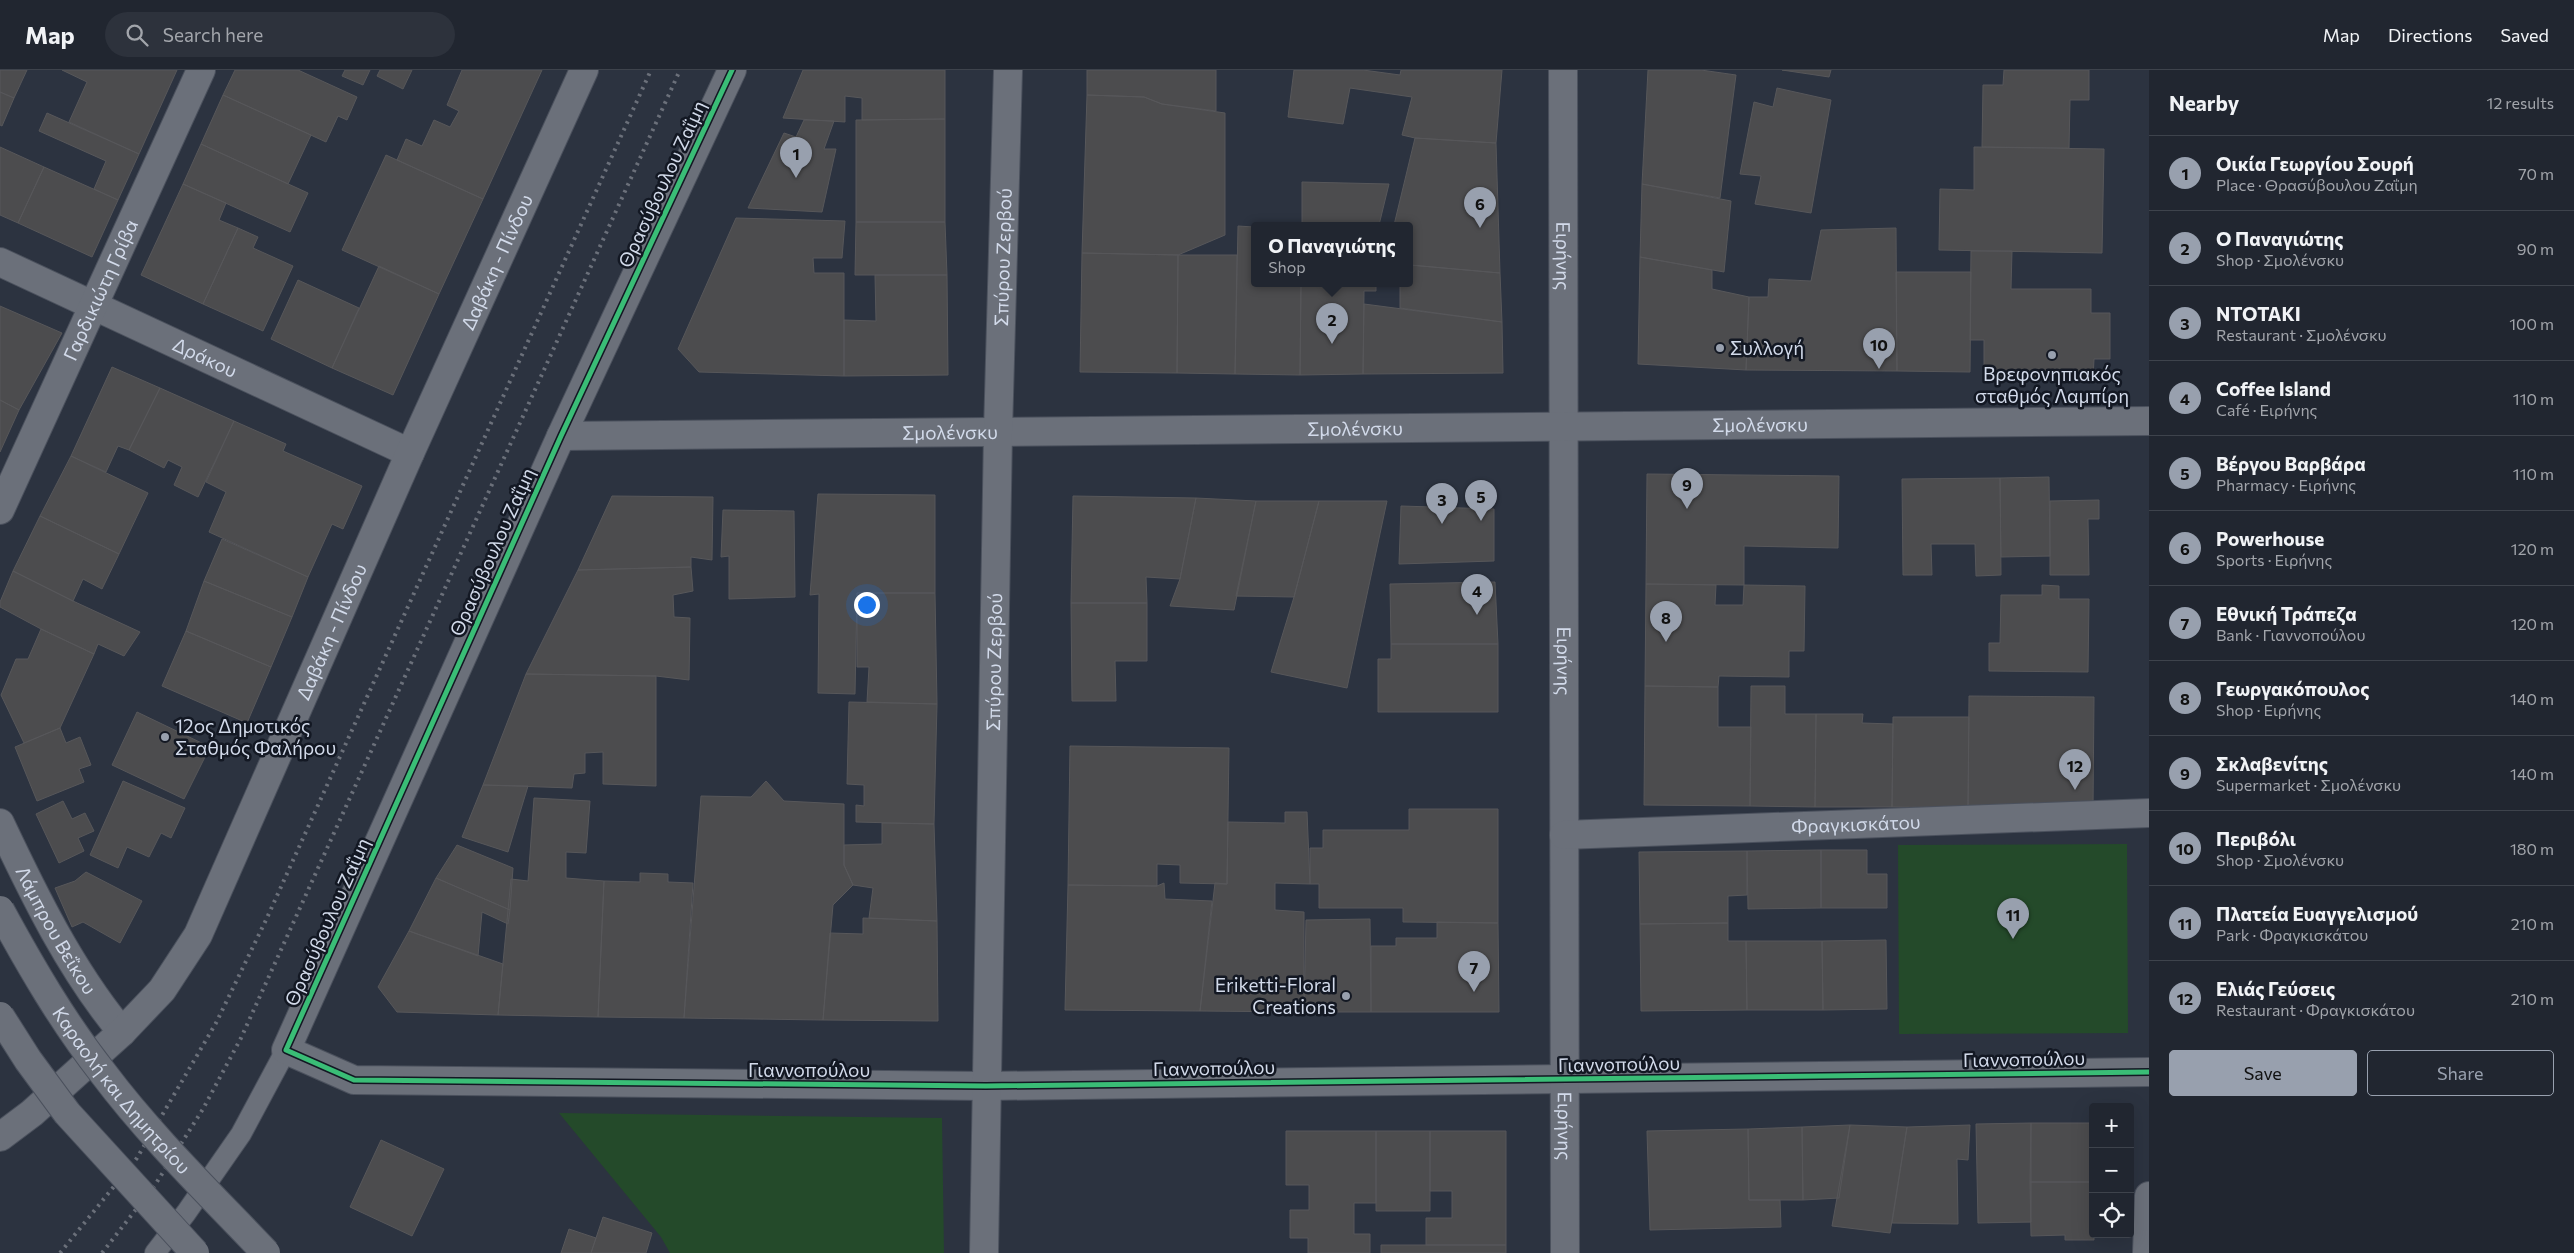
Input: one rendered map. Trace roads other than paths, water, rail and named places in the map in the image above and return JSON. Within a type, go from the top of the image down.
[{"type":"street","name":"Γαρδικιώτη Γρίβα","points":[[0,510],[201,70]]},
{"type":"street","name":"Δαβάκη - Πίνδου","points":[[0,1137],[32,1113],[122,1032],[162,990],[198,935],[410,453],[584,70]]},
{"type":"street","name":"Θρασύβουλου Ζαΐμη","points":[[286,1050],[561,436],[732,70]]},
{"type":"street","name":"Σπύρου Ζερβού","points":[[984,1253],[998,432],[1008,70]]},
{"type":"street","name":"Ειρήνης","points":[[1563,70],[1565,1253]]},
{"type":"street","name":"Δράκου","points":[[0,262],[410,453]]},
{"type":"street","name":"Σμολένσκυ","points":[[561,436],[2149,421]]},
{"type":"street","name":"Φραγκισκάτου","points":[[1564,835],[2149,813]]},
{"type":"street","name":"Λάμπρου Βεΐκου","points":[[0,823],[44,911],[82,978],[103,1010],[122,1032]]},
{"type":"street","name":"Καραολή και Δημητρίου","points":[[0,910],[29,963],[70,1029],[104,1075],[266,1253]]},
{"type":"street","points":[[0,1016],[28,1060],[67,1113],[195,1253]]},
{"type":"street","name":"Γιαννοπούλου","points":[[286,1050],[354,1080],[986,1086],[2149,1072]]},
{"type":"street","points":[[2147,1253],[2149,1196]]},
{"type":"lane","name":"Θρασύβουλου Ζαΐμη","points":[[155,1253],[186,1213],[241,1134],[286,1050]]},
{"type":"railway","points":[[60,1253],[137,1158],[216,1023],[266,920],[651,70]]},
{"type":"railway","points":[[102,1253],[155,1185],[203,1109],[241,1038],[680,70]]},
{"type":"place","name":"Οικία Γεωργίου Σουρή","points":[[796,178]]},
{"type":"place","name":"Powerhouse","points":[[1480,228]]},
{"type":"place","name":"Ο Παναγιώτης","points":[[1332,344]]},
{"type":"place","name":"Συλλογή","points":[[1720,348]]},
{"type":"place","name":"Bρεφονηπιακός σταθμός Λαμπίρη","points":[[2052,355]]},
{"type":"place","name":"Περιβόλι","points":[[1879,369]]},
{"type":"place","name":"Σκλαβενίτης","points":[[1687,509]]},
{"type":"place","name":"Βέργου Βαρβάρα","points":[[1481,521]]},
{"type":"place","name":"NTOTAKI","points":[[1442,524]]},
{"type":"place","name":"Coffee Island","points":[[1477,615]]},
{"type":"place","name":"Γεωργακόπουλος","points":[[1666,642]]},
{"type":"place","name":"12ος Δημοτικός Σταθμός Φαλήρου","points":[[165,737]]},
{"type":"place","name":"Ελιάς Γεύσεις","points":[[2075,790]]},
{"type":"place","name":"Πλατεία Ευαγγελισμού","points":[[2013,939]]},
{"type":"place","name":"Εθνική Τράπεζα","points":[[1474,992]]},
{"type":"place","name":"Eriketti-Floral Creations","points":[[1346,996]]}]
